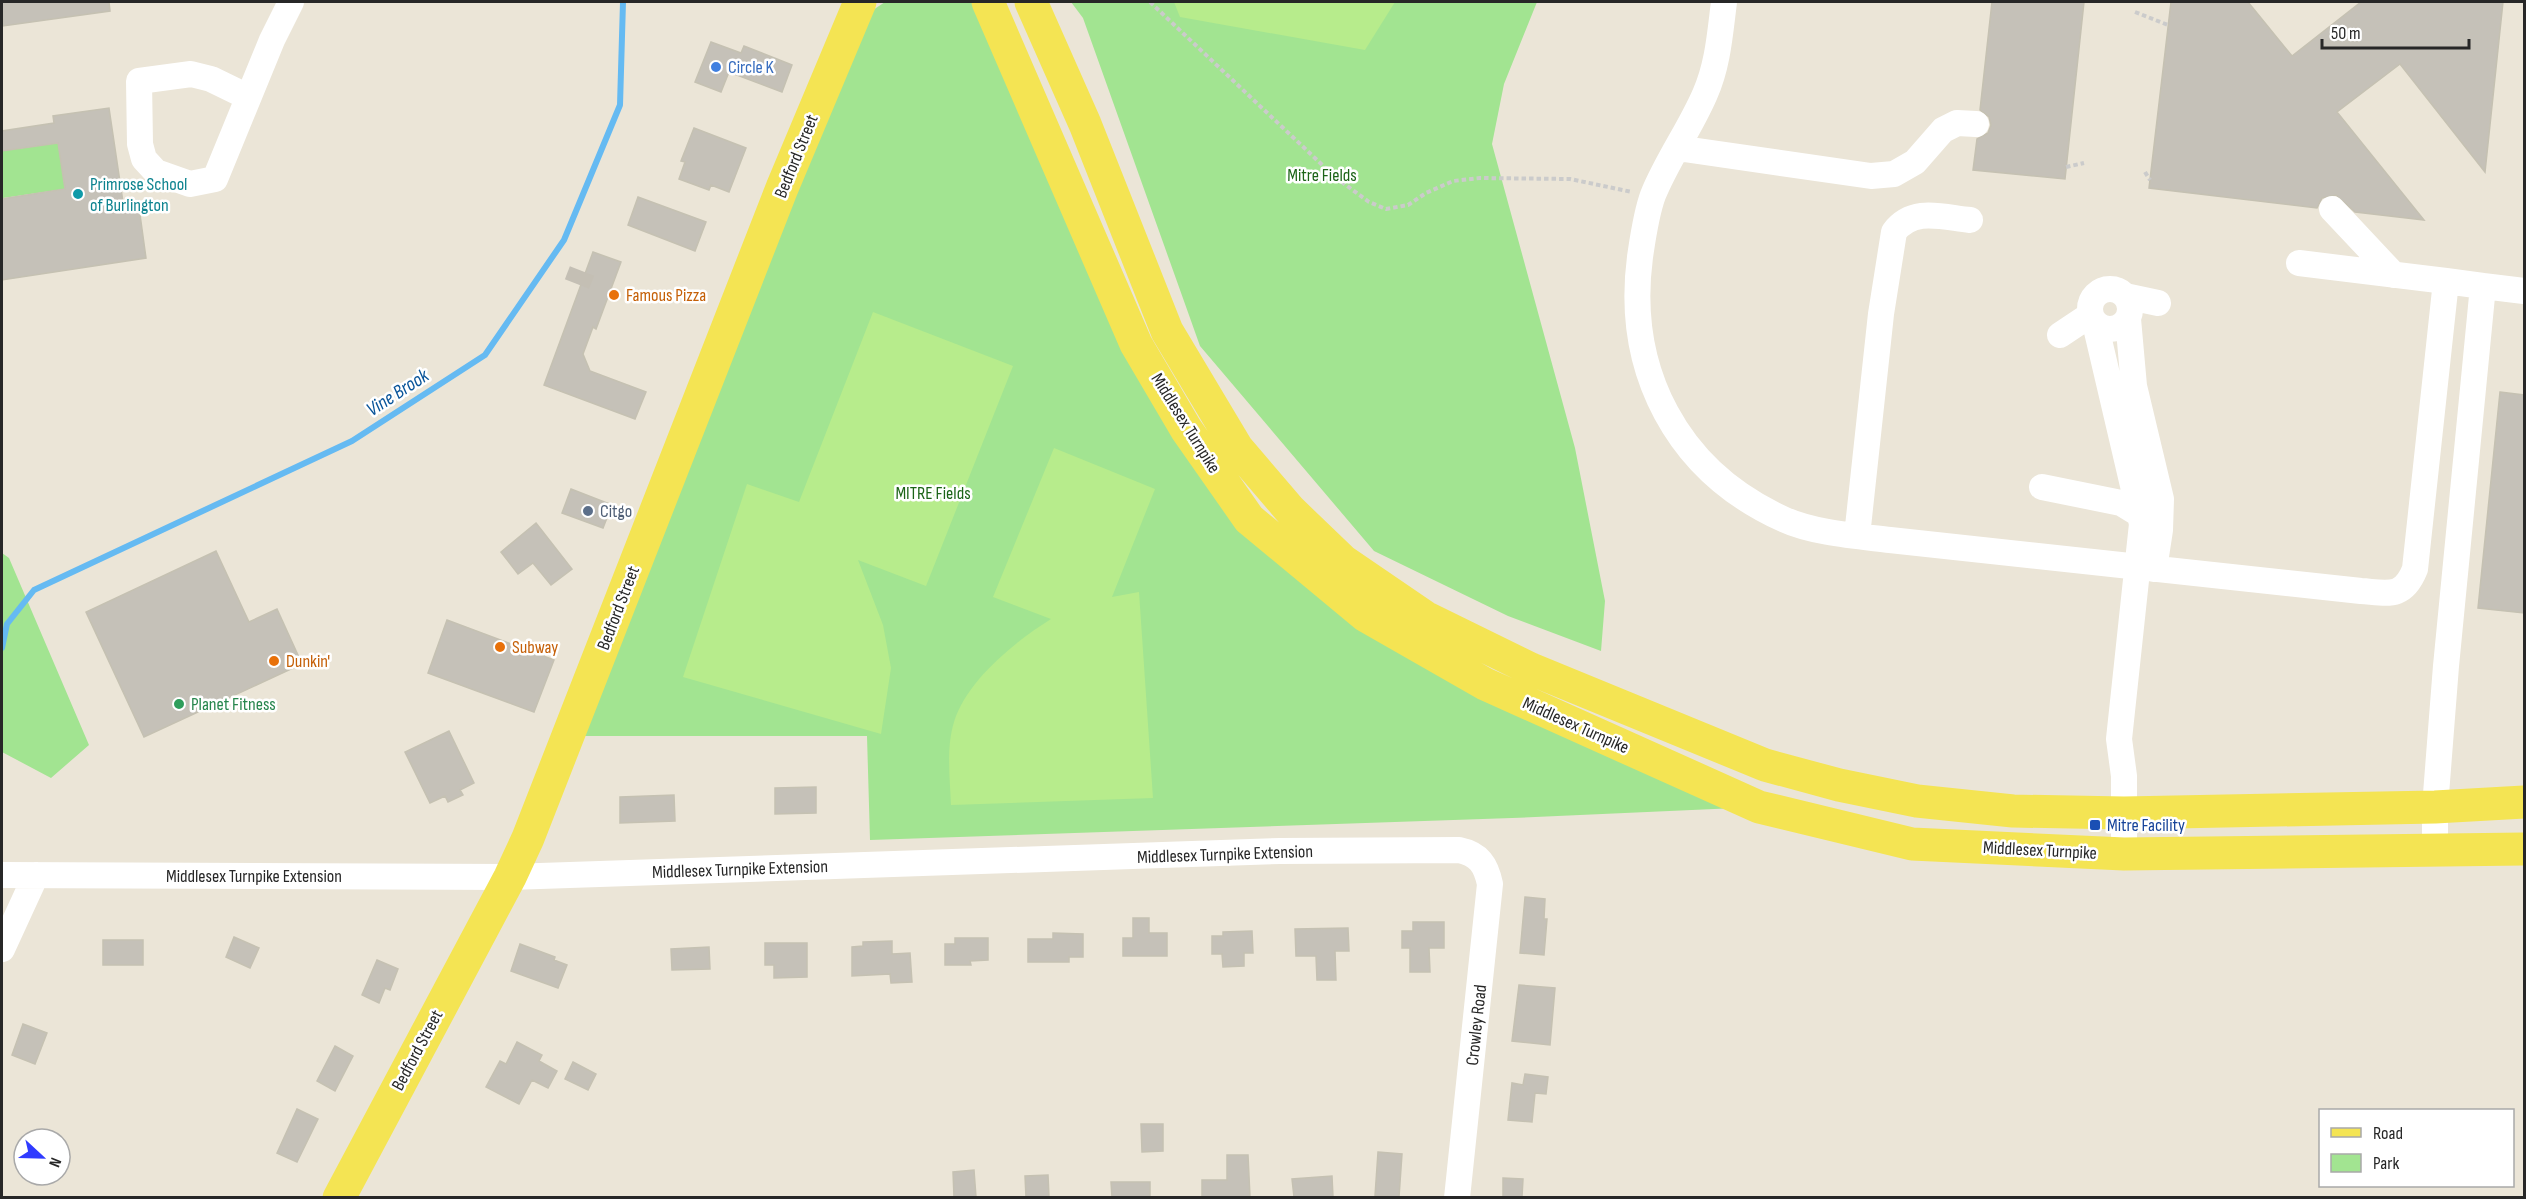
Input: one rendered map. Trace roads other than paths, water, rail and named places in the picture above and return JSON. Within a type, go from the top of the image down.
[{"type":"main road","points":[[854,14],[885,2]]},
{"type":"main road","name":"Middlesex Turnpike","points":[[988,2],[1136,344],[1186,429],[1249,519],[1365,616],[1485,684],[1759,807],[1912,844],[2124,854],[2524,849]]},
{"type":"main road","name":"Middlesex Turnpike","points":[[1031,2],[1085,124],[1167,331],[1237,448],[1290,510],[1343,561],[1435,623],[1531,669],[1765,765],[1917,801],[2013,811],[2124,813],[2435,807],[2524,802]]},
{"type":"main road","name":"Bedford Street","points":[[339,1197],[510,877],[528,838],[782,188],[854,14]]},
{"type":"street","points":[[248,97],[211,79],[191,74],[139,81],[140,144],[144,159],[156,172],[190,184],[215,179],[248,97],[291,2]]},
{"type":"street","points":[[1724,2],[1720,44],[1706,92],[1653,196],[1642,243],[1636,290],[1639,330],[1651,382],[1671,423],[1703,465],[1740,497],[1785,520],[1857,536],[2361,591],[2390,593],[2402,590],[2410,581],[2415,569],[2446,281]]},
{"type":"street","points":[[1677,148],[1871,176],[1894,174],[1915,162],[1942,130],[1957,123],[1976,124]]},
{"type":"street","points":[[2332,209],[2394,275]]},
{"type":"street","points":[[1857,536],[1881,314],[1894,232],[1901,222],[1917,215],[1970,220]]},
{"type":"street","points":[[2300,263],[2524,291]]},
{"type":"street","points":[[2435,851],[2435,807],[2483,286]]},
{"type":"street","points":[[2124,854],[2124,776],[2136,739],[2145,568],[2139,514],[2092,319],[2091,301],[2100,291],[2114,289],[2127,308],[2134,386],[2161,499],[2160,530],[2145,568]]},
{"type":"street","points":[[2127,308],[2158,303]]},
{"type":"street","points":[[2092,319],[2106,329],[2118,328],[2127,308]]},
{"type":"street","points":[[2060,336],[2092,319]]},
{"type":"street","points":[[2042,487],[2121,503],[2139,514]]},
{"type":"street","name":"Middlesex Turnpike Extension","points":[[2,875],[510,877],[1280,851],[1459,850],[1476,857]]},
{"type":"street","name":"Crowley Road","points":[[1457,1197],[1490,884],[1487,869],[1476,857]]},
{"type":"street","points":[[2,949],[36,875]]},
{"type":"waterway","name":"Vine Brook","points":[[2,648],[7,624],[34,590],[352,441],[485,355],[564,240],[620,105],[623,2]]},
{"type":"tunnel","points":[[577,284],[582,271]]},
{"type":"place","name":"Circle K","points":[[716,67]]},
{"type":"place","name":"Primrose School of Burlington","points":[[78,194]]},
{"type":"place","name":"Famous Pizza","points":[[614,295]]},
{"type":"place","name":"Citgo","points":[[588,511]]},
{"type":"place","name":"Subway","points":[[500,647]]},
{"type":"place","name":"Dunkin'","points":[[274,661]]},
{"type":"place","name":"Planet Fitness","points":[[179,704]]},
{"type":"place","name":"Mitre Facility","points":[[2095,825]]},
{"type":"park label","name":"Mitre Fields","points":[[1322,175]]},
{"type":"park label","name":"MITRE Fields","points":[[933,493]]}]
